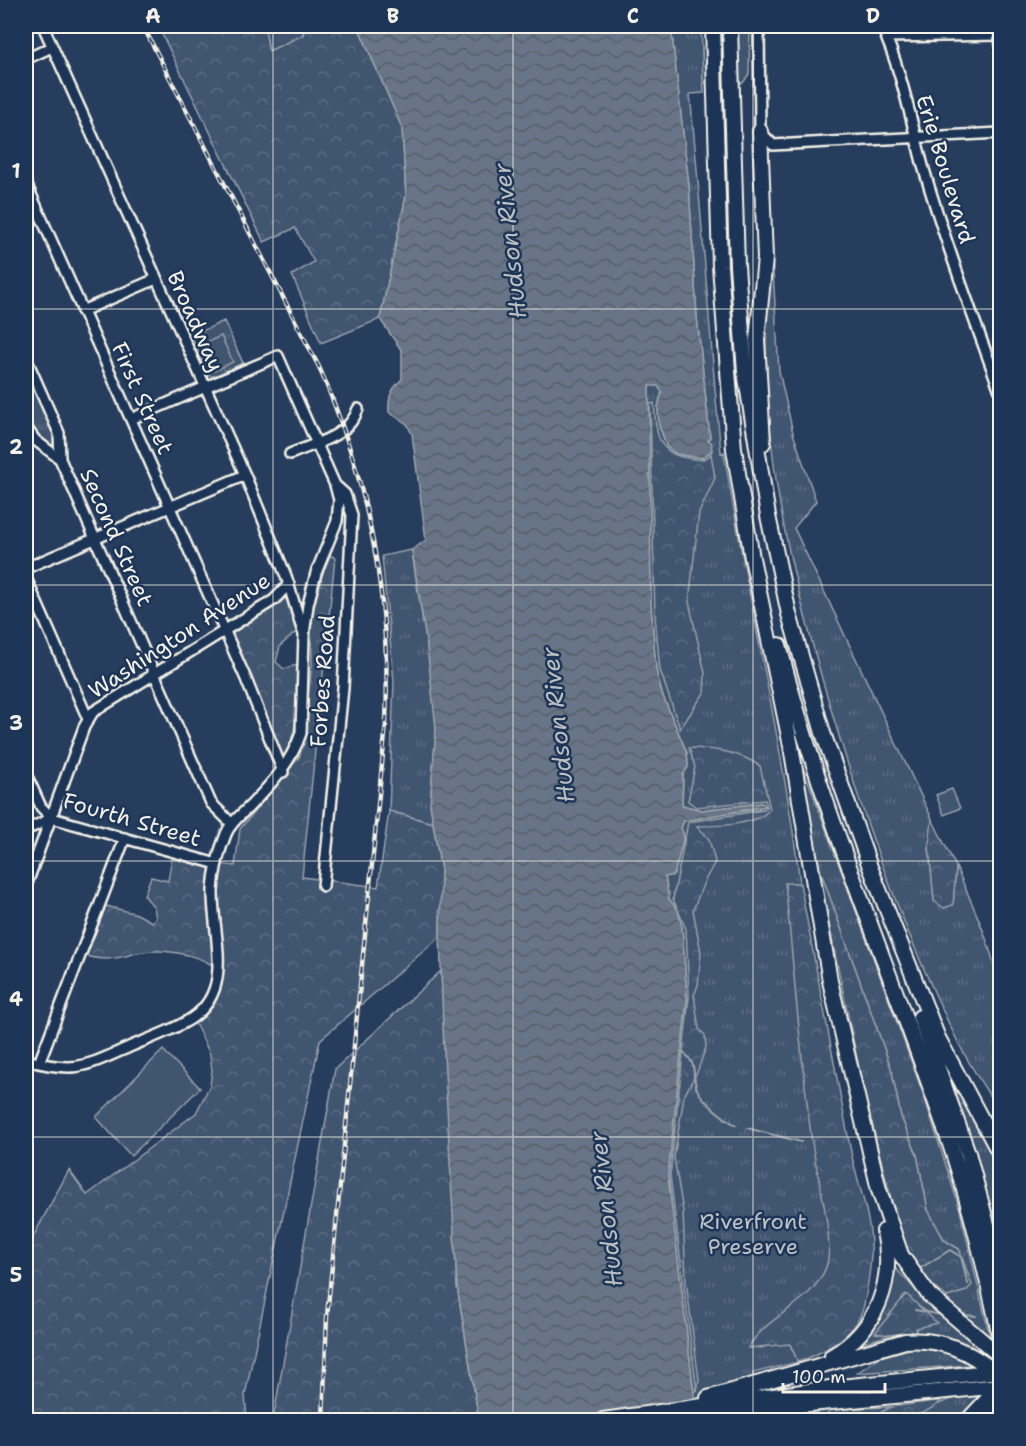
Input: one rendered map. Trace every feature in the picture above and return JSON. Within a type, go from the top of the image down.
[{"type":"highway","points":[[713,26],[722,303],[738,482],[791,746],[823,944],[870,1150],[896,1244],[906,1266],[921,1286],[1000,1356]]},
{"type":"highway","points":[[729,26],[742,336],[763,490],[782,582],[825,741],[870,867],[935,1030],[1000,1154]]},
{"type":"highway","points":[[760,131],[765,249],[757,340],[763,421],[763,490]]},
{"type":"highway","points":[[732,413],[764,577],[797,710],[839,837],[950,1145],[979,1245],[1000,1337]]},
{"type":"highway","points":[[870,867],[886,923],[968,1153],[1000,1273]]},
{"type":"highway","points":[[978,1114],[1000,1144]]},
{"type":"highway","points":[[803,1370],[831,1357],[855,1340],[873,1317],[884,1291],[888,1254],[874,1191],[870,1150]]},
{"type":"highway","points":[[630,1416],[718,1396],[887,1344],[913,1340],[933,1341],[956,1347],[975,1357],[1000,1376]]},
{"type":"highway","points":[[680,1420],[808,1397],[1000,1371]]},
{"type":"highway","points":[[603,1420],[808,1397],[962,1390],[1000,1386]]},
{"type":"highway","points":[[986,1415],[1000,1386]]},
{"type":"highway","points":[[968,1420],[986,1415],[1000,1403]]},
{"type":"street","name":"Broadway","points":[[43,26],[245,475],[289,584],[304,636]]},
{"type":"street","points":[[759,26],[760,131],[770,143],[779,145],[1000,133]]},
{"type":"street","name":"Erie Boulevard","points":[[881,26],[887,37],[962,291],[1000,391]]},
{"type":"street","points":[[914,26],[915,36]]},
{"type":"street","points":[[887,37],[1000,35]]},
{"type":"street","points":[[26,58],[52,46]]},
{"type":"street","name":"First Street","points":[[26,183],[170,507],[283,771]]},
{"type":"street","points":[[82,311],[156,279]]},
{"type":"street","points":[[26,1060],[56,1068],[79,1067],[177,1027],[192,1018],[207,1004],[217,983],[219,972],[213,892],[217,864],[232,824],[283,771],[301,733],[304,636],[308,605],[316,573],[339,512],[335,485],[278,356],[130,418]]},
{"type":"street","name":"Second Street","points":[[26,358],[59,433],[60,459],[211,803],[232,824]]},
{"type":"street","points":[[290,454],[344,431],[352,423],[358,409]]},
{"type":"street","points":[[26,427],[35,440],[60,459]]},
{"type":"street","points":[[26,568],[245,475]]},
{"type":"street","name":"Forbes Road","points":[[323,886],[343,688],[352,515],[345,494],[335,485]]},
{"type":"street","points":[[26,578],[88,720]]},
{"type":"street","name":"Washington Avenue","points":[[26,886],[88,720],[99,707],[274,600],[289,584]]},
{"type":"street","name":"Fourth Street","points":[[26,774],[41,807],[52,818],[217,864]]},
{"type":"street","points":[[26,830],[52,818]]},
{"type":"street","points":[[39,1063],[125,838]]},
{"type":"green space","points":[[158,26],[261,26],[265,30],[269,51],[303,35],[304,26],[358,26],[402,127],[406,196],[380,319],[321,343],[292,275],[314,262],[295,228],[264,242]]},
{"type":"green space","points":[[261,26],[304,26],[303,35],[269,51],[265,30]]},
{"type":"green space","name":"Riverfront Preserve","points":[[671,26],[701,26],[704,93],[690,94],[721,453],[724,452],[793,829],[800,883],[790,883],[831,1226],[829,1272],[760,1348],[774,1344],[790,1344],[798,1362],[753,1373],[762,1420],[697,1420],[668,1175],[687,1000],[682,927],[678,910],[669,900],[665,877],[674,874],[684,836],[681,828],[684,821],[693,817],[763,809],[762,803],[701,810],[682,805],[683,774],[688,767],[687,753],[662,694],[656,670],[651,606],[648,391],[650,385],[658,386],[662,392],[658,407],[659,425],[667,447],[681,455],[702,458],[712,451],[707,440],[710,438],[697,317],[689,186]]},
{"type":"green space","points":[[733,26],[750,26],[749,74],[743,83],[703,83],[702,48],[733,46]]},
{"type":"green space","points":[[766,155],[779,371],[793,433],[816,501],[794,528],[932,819],[929,846],[934,901],[953,905],[956,867],[989,948],[998,981],[1001,1012],[1000,1113],[957,1040],[899,909],[851,773],[799,594],[780,506],[769,411],[765,301]]},
{"type":"green space","points":[[224,321],[243,363],[212,377],[191,336]]},
{"type":"green space","points":[[221,336],[233,362],[214,371],[203,344]]},
{"type":"green space","points":[[26,367],[55,434],[56,451],[35,433],[29,424],[25,405]]},
{"type":"green space","points":[[654,403],[657,432],[664,446],[677,456],[691,459],[703,459],[711,454],[715,478],[699,513],[689,602],[705,673],[704,693],[680,729],[660,670],[655,616],[650,404]]},
{"type":"green space","points":[[412,550],[435,705],[436,739],[431,799],[433,823],[389,811],[394,681],[382,556]]},
{"type":"green space","points":[[328,554],[335,558],[302,877],[378,887],[389,811],[433,823],[441,870],[440,937],[320,1040],[245,1395],[247,1420],[26,1420],[26,1250],[69,1170],[87,1195],[196,1113],[210,1085],[212,1071],[210,1054],[194,1021],[215,981],[214,966],[197,958],[166,951],[137,953],[106,959],[86,956],[106,906],[137,914],[152,922],[156,918],[154,907],[144,895],[151,877],[168,881],[172,857],[235,866],[240,829],[300,756],[312,666],[311,616]]},
{"type":"green space","points":[[286,598],[296,632],[280,646],[276,662],[284,669],[299,664],[295,726],[283,761],[232,634]]},
{"type":"green space","points":[[689,748],[726,752],[743,757],[760,766],[770,809],[764,815],[746,822],[697,826],[709,839],[715,862],[693,910],[701,952],[698,985],[694,995],[699,1029],[705,1035],[706,1047],[698,1070],[684,1096],[674,1158],[683,1211],[686,1281],[699,1380],[697,1392],[670,1175],[689,997],[686,929],[673,899],[688,822],[764,810],[767,807],[765,800],[696,807],[688,801],[695,767]]},
{"type":"green space","points":[[802,764],[924,1096],[960,1210],[996,1363],[857,1373],[880,1357],[917,1347],[916,1328],[876,1333],[890,1335],[859,1344],[881,1315],[896,1269],[934,1309],[947,1297],[966,1291],[959,1249],[944,1240],[928,1210],[917,1155],[901,1117],[891,1068],[814,853]]},
{"type":"green space","points":[[952,789],[960,808],[944,815],[936,795]]},
{"type":"green space","points":[[932,819],[956,867],[953,905],[944,908],[934,901],[929,846]]},
{"type":"green space","points":[[814,853],[891,1068],[901,1117],[917,1155],[928,1210],[944,1240],[959,1249],[972,1285],[966,1291],[947,1297],[926,1280],[909,1258],[867,1106]]},
{"type":"green space","points":[[785,883],[800,883],[850,1147],[868,1220],[871,1245],[871,1261],[860,1317],[849,1332],[833,1345],[798,1362],[790,1344],[748,1348],[766,1326],[811,1291],[826,1267],[828,1255],[827,1224],[812,1142],[804,1077]]},
{"type":"green space","points":[[441,971],[457,1286],[478,1414],[452,1420],[273,1420],[335,1069]]},
{"type":"green space","points":[[163,1050],[200,1088],[131,1156],[96,1117]]},
{"type":"green space","points":[[953,1084],[1000,1165],[1000,1241]]},
{"type":"green space","points":[[906,1294],[937,1323],[916,1328],[916,1332],[890,1335],[875,1333]]},
{"type":"green space","points":[[964,1396],[983,1397],[955,1420],[901,1420],[948,1400]]},
{"type":"green space","points":[[942,1400],[925,1412],[907,1418],[867,1420],[891,1407]]},
{"type":"green space","points":[[891,1407],[867,1420],[812,1420],[810,1410]]},
{"type":"water","name":"Hudson River","points":[[358,26],[671,26],[689,186],[697,317],[710,438],[708,440],[711,442],[712,450],[702,458],[676,454],[667,447],[659,425],[658,407],[662,392],[658,386],[649,386],[651,606],[656,670],[662,694],[687,753],[688,767],[683,775],[682,805],[701,810],[762,803],[766,806],[684,821],[681,828],[684,836],[674,875],[665,877],[669,899],[678,910],[682,927],[687,1000],[668,1175],[697,1420],[479,1420],[457,1286],[444,1054],[440,937],[441,870],[430,805],[436,728],[427,647],[412,550],[426,540],[412,434],[407,424],[389,412],[391,394],[402,379],[402,351],[380,319],[406,196],[402,128]]},
{"type":"waterway","points":[[681,1051],[693,1064],[699,1094],[714,1109],[736,1125]]},
{"type":"waterway","points":[[747,1128],[801,1142]]},
{"type":"waterway","points":[[919,1269],[950,1250],[961,1257],[968,1284]]},
{"type":"waterway","points":[[915,1310],[942,1315]]},
{"type":"waterway","points":[[963,1315],[976,1316]]},
{"type":"waterway","points":[[828,1413],[831,1420],[854,1420]]},
{"type":"railway","points":[[143,26],[319,367],[351,453],[373,542],[380,587],[385,632],[386,724],[327,1316],[323,1420]]},
{"type":"railway","points":[[994,26],[1000,78]]}]
